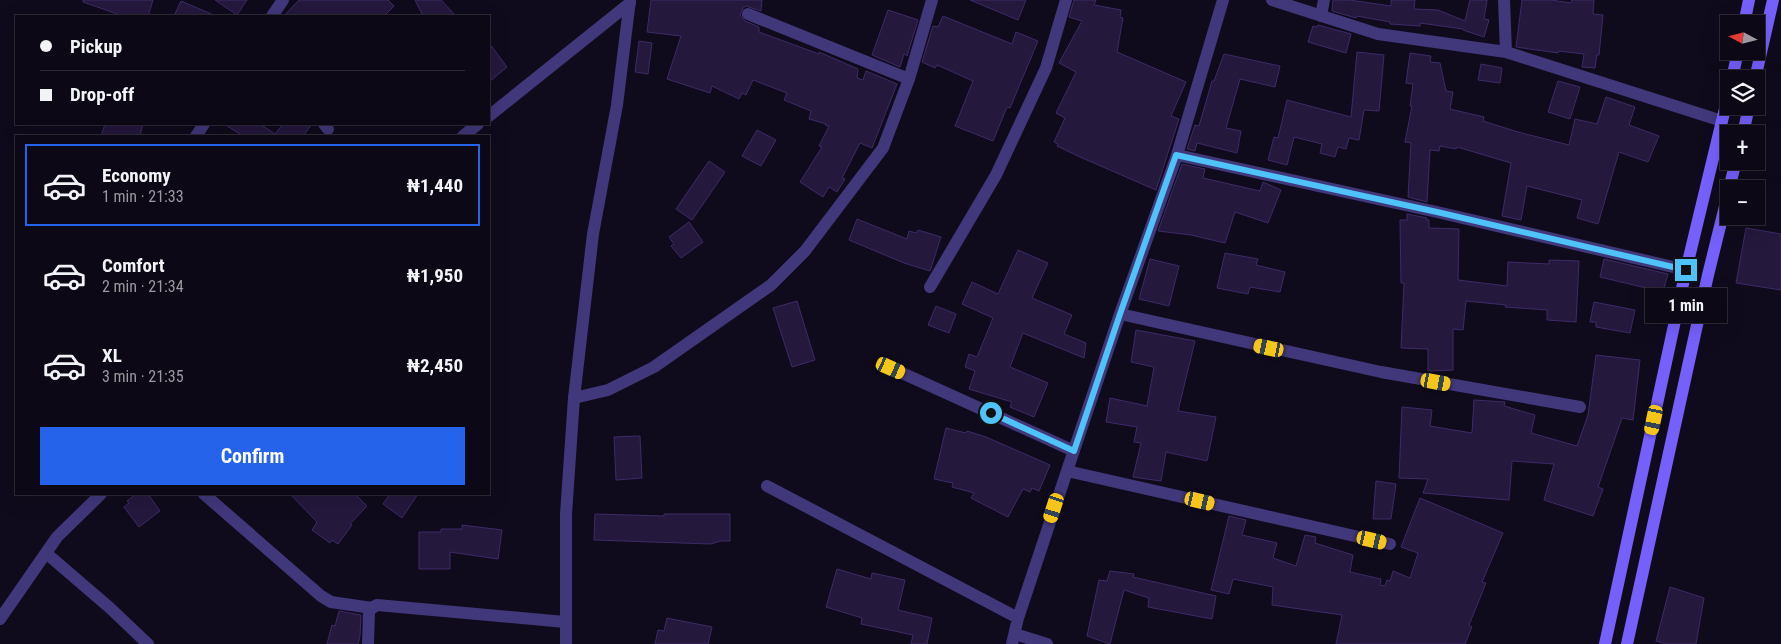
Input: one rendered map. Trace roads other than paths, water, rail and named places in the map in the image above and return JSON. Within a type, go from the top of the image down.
[{"type":"main road","points":[[1746,15],[1749,0]]},
{"type":"main road","points":[[1757,70],[1773,0]]},
{"type":"main road","points":[[1605,644],[1686,270],[1723,115]]},
{"type":"main road","points":[[1627,644],[1720,225]]},
{"type":"street","points":[[273,15],[283,0]]},
{"type":"street","points":[[574,398],[608,390],[654,367],[771,285],[805,252],[883,148],[909,79],[932,0]]},
{"type":"street","points":[[930,287],[996,175],[1046,68],[1066,0]]},
{"type":"street","points":[[1047,644],[1014,639],[1018,618],[1120,314],[1176,155],[1223,0]]},
{"type":"street","points":[[1272,0],[1378,34],[1506,52],[1722,121]]},
{"type":"street","points":[[1321,16],[1324,0]]},
{"type":"street","points":[[1504,0],[1506,52]]},
{"type":"street","points":[[490,115],[630,2]]},
{"type":"street","points":[[566,644],[566,514],[574,398],[593,234],[617,105],[630,2]]},
{"type":"street","points":[[748,14],[909,79]]},
{"type":"street","points":[[464,135],[477,125]]},
{"type":"street","points":[[1176,155],[1437,212],[1686,270]]},
{"type":"street","points":[[1120,314],[1381,372],[1580,406]]},
{"type":"street","points":[[891,368],[1074,451]]},
{"type":"street","points":[[1067,471],[1390,544]]},
{"type":"street","points":[[767,486],[1018,618]]},
{"type":"street","points":[[0,619],[57,537],[101,495]]},
{"type":"street","points":[[205,495],[321,596],[331,602],[372,608]]},
{"type":"street","points":[[46,553],[110,608],[148,644]]},
{"type":"street","points":[[368,644],[369,612],[377,605],[565,622]]}]
